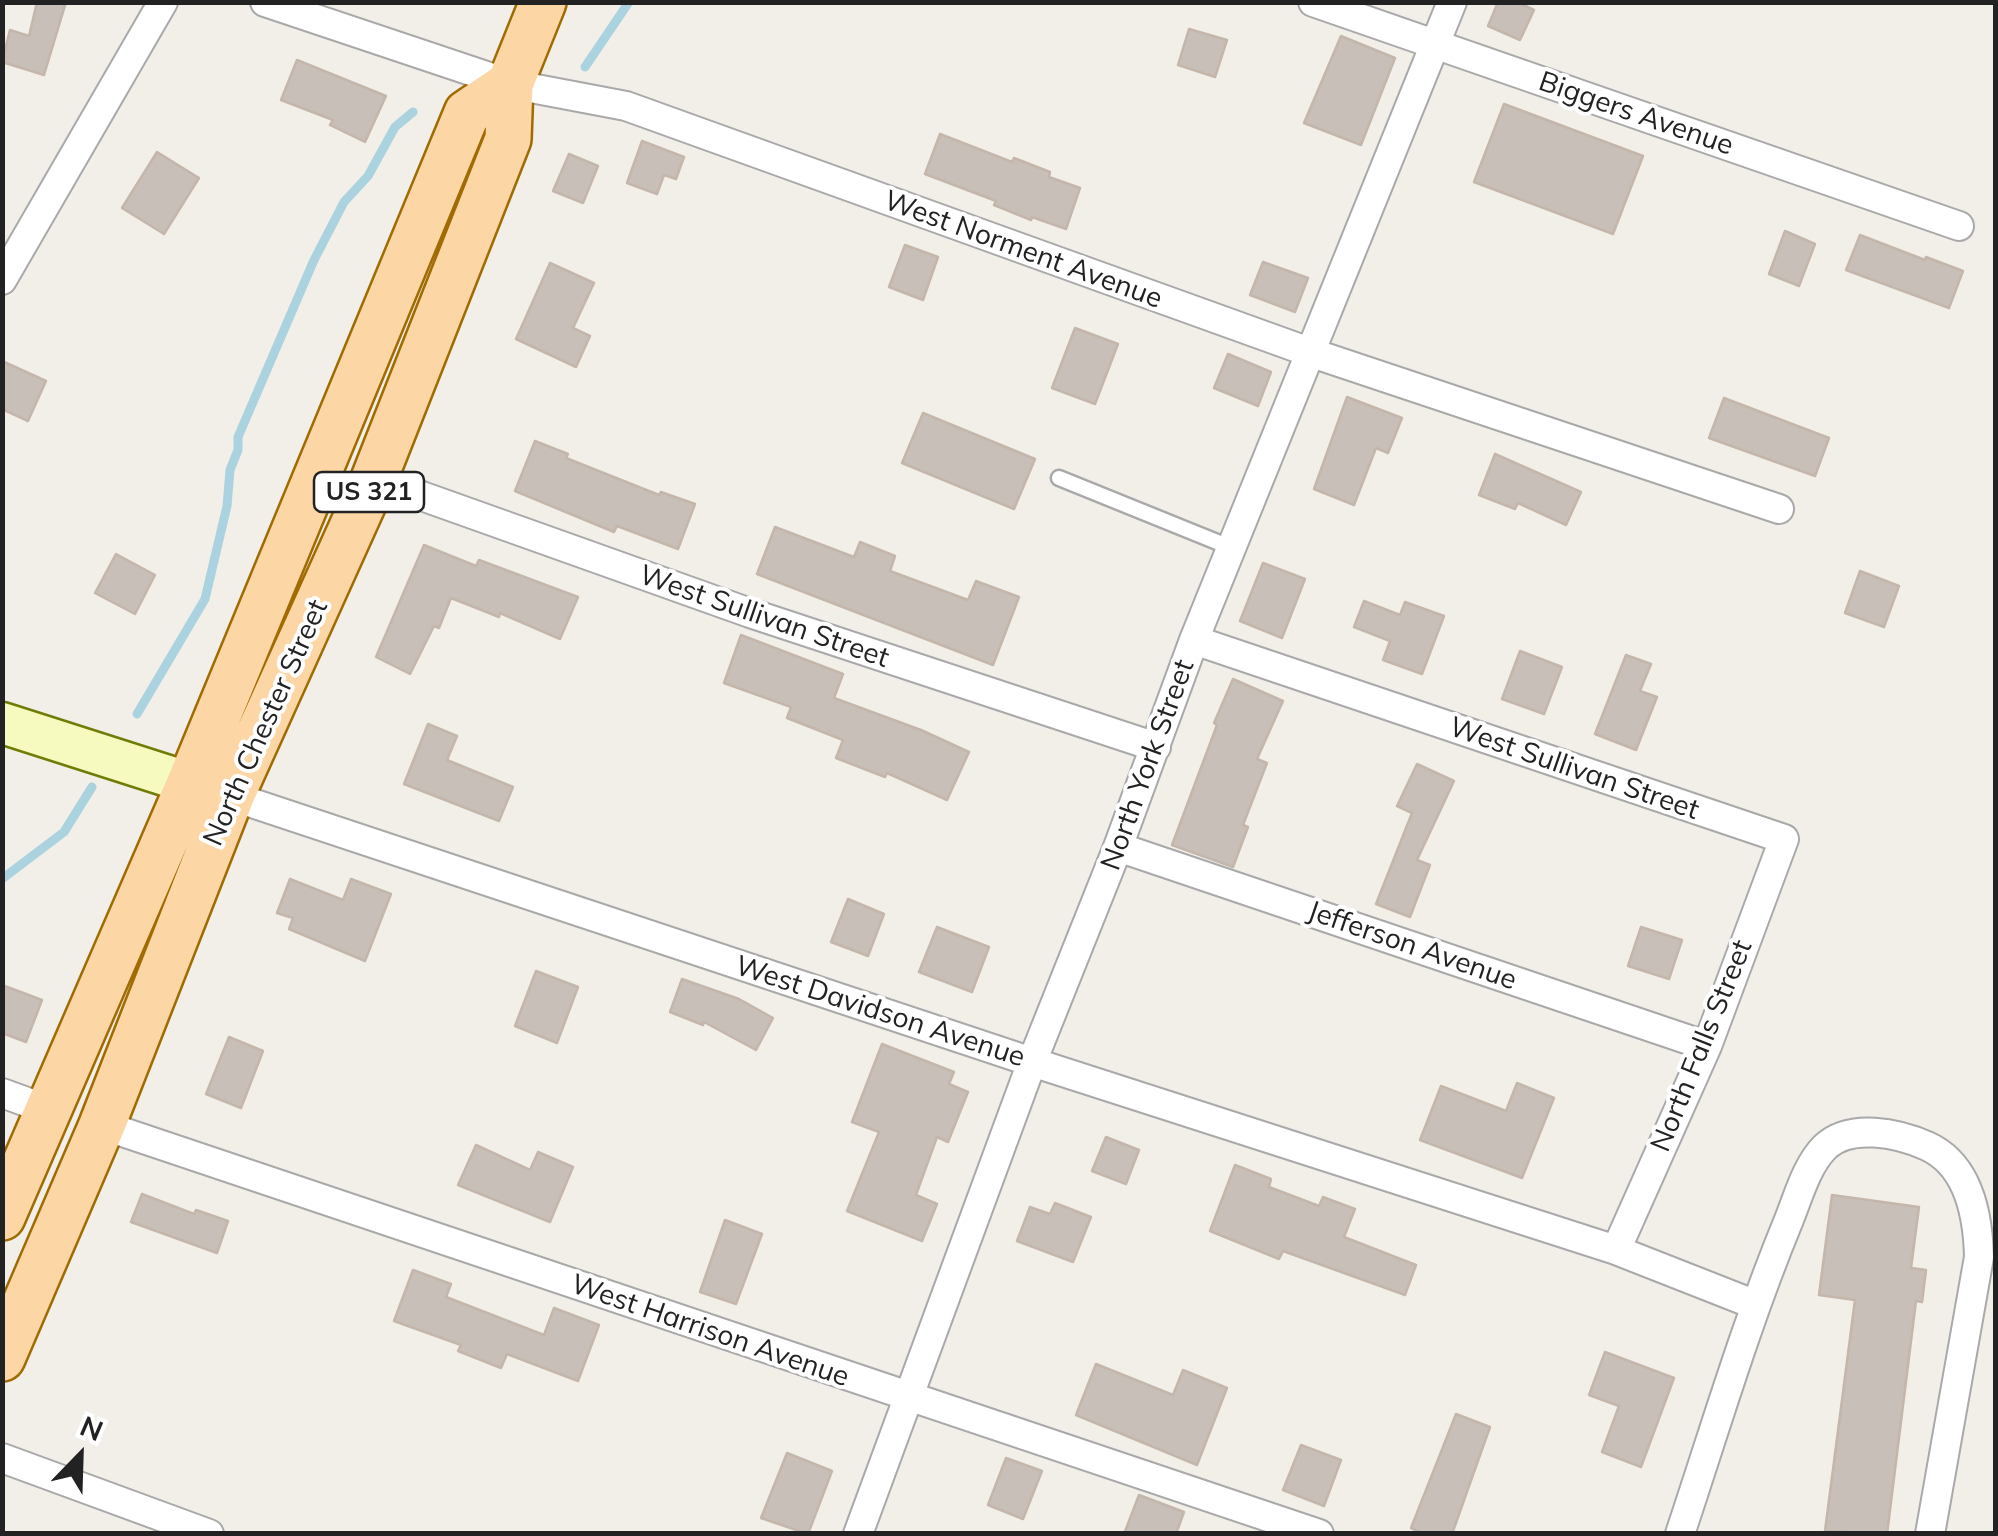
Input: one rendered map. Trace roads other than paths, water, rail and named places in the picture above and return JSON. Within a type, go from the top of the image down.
[{"type":"main road","name":"North Chester Street","points":[[2,1217],[46,1110],[374,479],[508,139],[510,84],[544,2]]},
{"type":"main road","name":"North Chester Street","points":[[2,1358],[102,1125],[210,789],[467,113],[510,84]]},
{"type":"street","points":[[2,280],[163,2]]},
{"type":"street","name":"West Norment Avenue","points":[[265,2],[510,84],[626,106],[1312,353],[1779,509]]},
{"type":"street","name":"Biggers Avenue","points":[[1314,2],[1959,226]]},
{"type":"street","name":"North York Street","points":[[858,1534],[1032,1062],[1118,847],[1194,640],[1452,2]]},
{"type":"street","name":"West Sullivan Street","points":[[374,479],[750,614],[1156,747]]},
{"type":"street","name":"West Sullivan Street","points":[[1194,640],[1784,839]]},
{"type":"street","name":"West Davidson Avenue","points":[[2,723],[1616,1250],[1756,1306]]},
{"type":"street","name":"North Falls Street","points":[[1616,1250],[1707,1046],[1784,839]]},
{"type":"street","name":"Jefferson Avenue","points":[[1118,847],[1707,1046]]},
{"type":"street","points":[[2,1094],[46,1110]]},
{"type":"street","name":"West Harrison Avenue","points":[[102,1125],[909,1398],[1255,1524],[1319,1534]]},
{"type":"street","points":[[1680,1534],[1756,1306],[1810,1167],[1826,1146],[1846,1134],[1892,1134],[1930,1147],[1954,1168],[1972,1198],[1978,1222],[1979,1257],[1930,1534]]},
{"type":"street","points":[[2,1458],[130,1521],[209,1534]]},
{"type":"lane","points":[[1059,478],[1232,548]]},
{"type":"waterway","points":[[585,67],[629,2]]},
{"type":"waterway","points":[[137,714],[205,599],[238,437],[314,260],[344,202],[368,176],[395,127],[413,112]]},
{"type":"waterway","points":[[2,879],[64,832],[92,787]]}]
